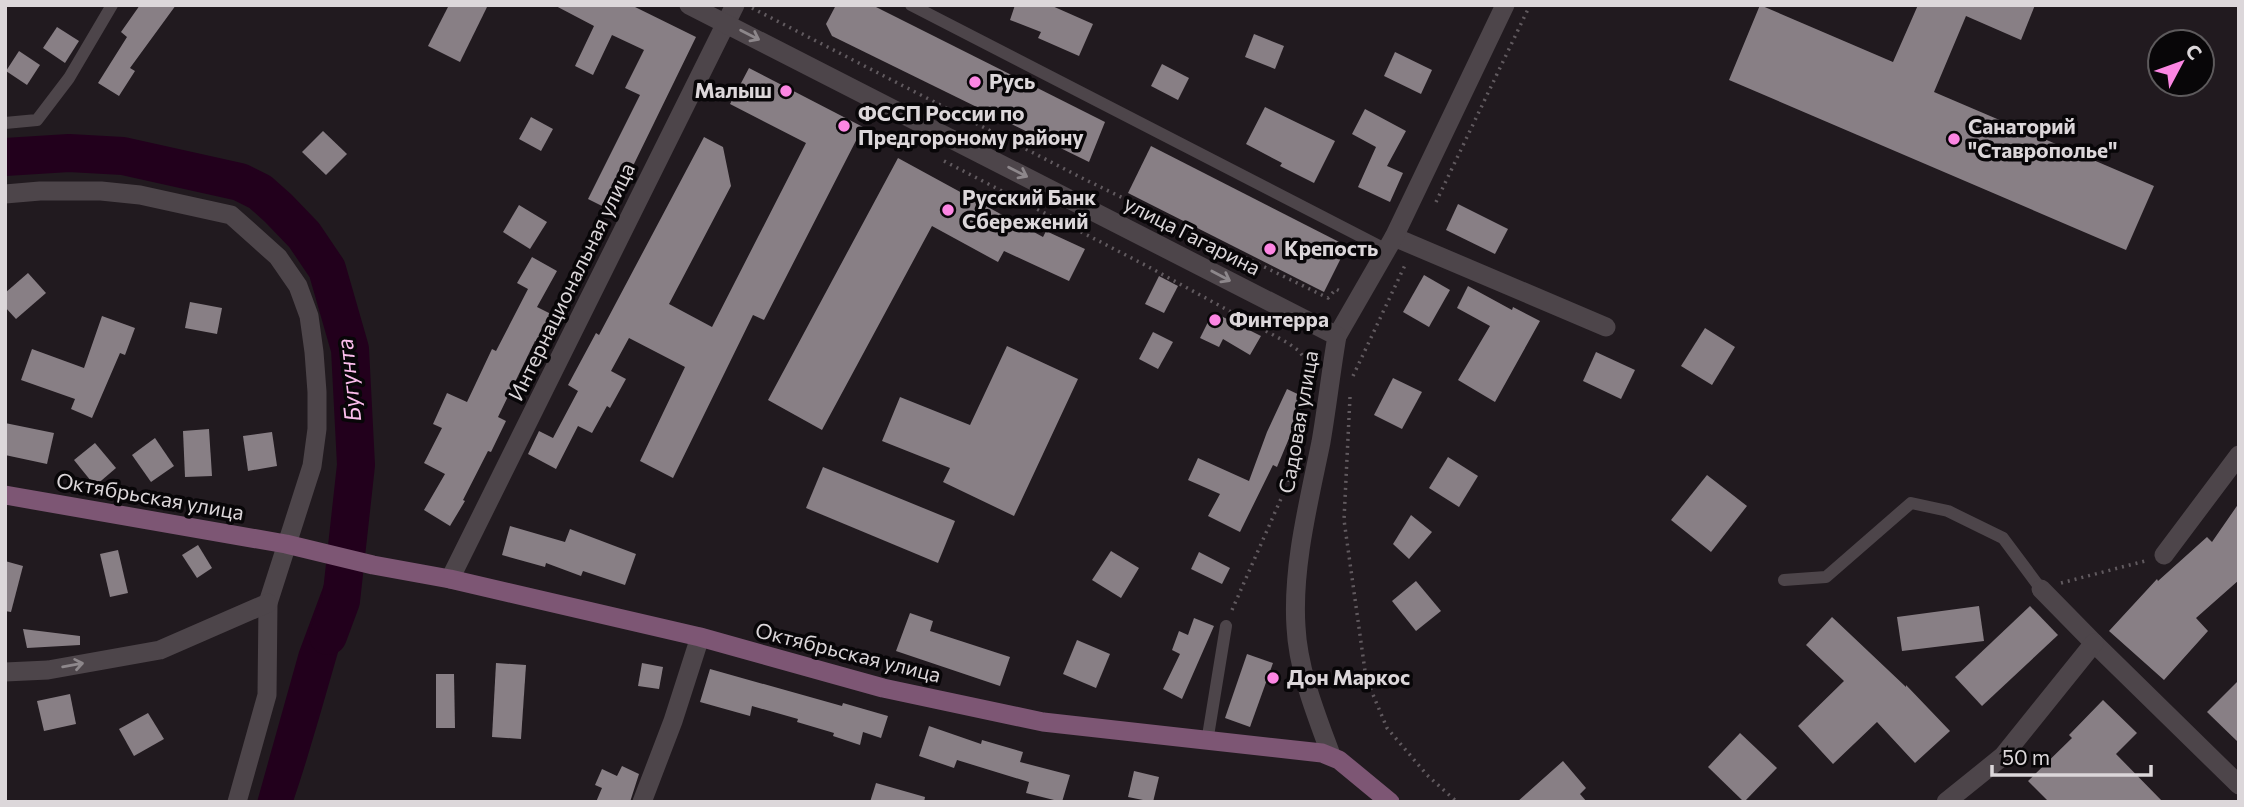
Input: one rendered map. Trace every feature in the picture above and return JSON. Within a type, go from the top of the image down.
[{"type":"main road","name":"Октябрьская улица","points":[[5,495],[286,544],[373,565],[450,579],[700,637],[884,688],[1043,722],[1331,755],[1390,802]]},
{"type":"street","name":"улица Гагарина","points":[[689,5],[1337,336]]},
{"type":"street","name":"Интернациональная улица","points":[[450,579],[735,5]]},
{"type":"street","name":"Садовая улица","points":[[1331,755],[1302,666],[1296,628],[1296,591],[1311,484],[1321,441],[1337,336],[1390,244],[1505,5]]},
{"type":"street","points":[[5,194],[101,191],[140,195],[231,215],[278,257],[298,286],[309,316],[317,392],[317,429],[312,466],[268,603],[267,695],[237,802]]},
{"type":"street","points":[[1390,244],[1414,247],[1606,327]]},
{"type":"street","points":[[2164,555],[2239,455]]},
{"type":"street","points":[[2041,589],[2239,785]]},
{"type":"street","points":[[5,672],[48,670],[160,650],[268,603]]},
{"type":"street","points":[[642,802],[673,721],[700,637]]},
{"type":"street","points":[[1946,802],[2003,756],[2094,643]]},
{"type":"lane","points":[[5,124],[37,120],[69,78],[112,5]]},
{"type":"lane","points":[[911,5],[1390,244]]},
{"type":"lane","points":[[1784,580],[1826,577],[1911,503],[1948,511],[2003,538],[2041,589]]},
{"type":"lane","points":[[1207,742],[1226,626]]},
{"type":"path","points":[[747,5],[1083,178],[1328,298],[1336,289],[1383,311]]},
{"type":"path","points":[[1432,210],[1530,5]]},
{"type":"path","points":[[934,155],[1147,266],[1287,343],[1309,362],[1314,377]]},
{"type":"path","points":[[1351,379],[1414,247]]},
{"type":"path","points":[[1351,392],[1343,520],[1366,678],[1387,728],[1427,775],[1457,802]]},
{"type":"path","points":[[1226,626],[1294,470]]},
{"type":"path","points":[[2041,589],[2164,555]]},
{"type":"shaded area","points":[[325,582],[357,588],[310,749],[293,802],[257,802],[299,652]]},
{"type":"building","points":[[140,5],[176,5],[130,68],[135,71],[119,96],[98,83],[127,37],[121,32]]},
{"type":"building","points":[[449,5],[488,5],[460,62],[428,46]]},
{"type":"building","points":[[554,5],[631,5],[696,37],[633,166],[631,165],[608,209],[588,199],[640,95],[625,88],[644,50],[612,35],[593,75],[575,66],[594,26]]},
{"type":"building","name":"Русь","points":[[836,5],[872,5],[1105,122],[1089,162],[832,36],[826,24]]},
{"type":"building","points":[[1015,5],[1050,5],[1093,24],[1079,56],[1038,38],[1041,32],[1010,20]]},
{"type":"building","name":"Санаторий \"Ставрополье\"","points":[[1760,5],[1893,62],[1918,5],[2035,5],[2021,40],[1966,16],[1934,92],[2154,186],[2126,250],[1729,80]]},
{"type":"building","points":[[57,27],[79,41],[65,63],[43,48]]},
{"type":"building","points":[[1254,34],[1284,46],[1275,69],[1245,57]]},
{"type":"building","points":[[19,51],[40,65],[27,85],[6,71]]},
{"type":"building","points":[[1395,52],[1432,70],[1421,94],[1384,76]]},
{"type":"building","points":[[1162,64],[1189,78],[1178,100],[1151,86]]},
{"type":"building","points":[[749,68],[863,127],[764,320],[753,315],[673,478],[640,461],[685,367],[629,338],[611,371],[626,379],[610,408],[607,406],[592,433],[578,426],[556,469],[528,454],[539,431],[553,438],[578,391],[568,385],[596,333],[599,335],[704,137],[723,147],[731,186],[669,304],[712,327],[806,143],[730,104]]},
{"type":"building","points":[[1265,107],[1335,141],[1314,183],[1280,166],[1282,163],[1246,144]]},
{"type":"building","points":[[1365,109],[1406,131],[1387,166],[1403,173],[1390,202],[1358,187],[1376,147],[1352,134]]},
{"type":"building","points":[[531,117],[553,129],[541,151],[519,139]]},
{"type":"building","points":[[323,131],[347,154],[326,175],[302,152]]},
{"type":"building","points":[[1151,146],[1347,246],[1324,292],[1128,193]]},
{"type":"building","points":[[898,158],[1043,237],[1046,231],[1085,249],[1069,281],[1004,251],[998,262],[932,226],[822,430],[768,400]]},
{"type":"building","points":[[1458,204],[1508,229],[1495,254],[1446,230]]},
{"type":"building","points":[[519,205],[547,222],[530,249],[503,232]]},
{"type":"building","points":[[532,257],[557,271],[537,307],[553,315],[538,342],[535,341],[498,417],[506,421],[450,526],[424,510],[445,474],[424,463],[442,428],[433,424],[447,393],[467,402],[492,349],[496,351],[528,289],[517,283]]},
{"type":"building","points":[[28,273],[46,293],[16,319],[5,307],[5,293]]},
{"type":"building","points":[[1424,275],[1450,290],[1429,327],[1403,312]]},
{"type":"building","points":[[1159,276],[1178,286],[1164,313],[1145,304]]},
{"type":"building","points":[[1468,286],[1512,310],[1513,307],[1540,321],[1495,402],[1458,380],[1490,326],[1457,308]]},
{"type":"building","points":[[190,302],[222,308],[217,334],[185,328]]},
{"type":"building","points":[[1213,312],[1261,336],[1250,355],[1223,339],[1219,347],[1200,338]]},
{"type":"building","points":[[102,316],[135,328],[125,355],[120,353],[92,418],[71,409],[75,399],[21,380],[32,349],[84,368]]},
{"type":"building","points":[[1705,328],[1735,347],[1712,385],[1681,366]]},
{"type":"building","points":[[1153,332],[1173,342],[1158,369],[1139,359]]},
{"type":"building","points":[[1007,346],[1078,379],[1014,516],[943,482],[950,468],[882,441],[900,397],[970,425]]},
{"type":"building","points":[[1596,352],[1635,370],[1621,399],[1583,381]]},
{"type":"building","points":[[1393,378],[1422,392],[1402,429],[1374,415]]},
{"type":"building","points":[[1287,389],[1306,398],[1277,467],[1273,465],[1240,532],[1208,516],[1220,494],[1188,480],[1198,458],[1249,481]]},
{"type":"building","points":[[5,423],[54,433],[47,464],[5,455]]},
{"type":"building","points":[[209,429],[212,476],[185,477],[183,431]]},
{"type":"building","points":[[272,432],[277,466],[248,471],[243,436]]},
{"type":"building","points":[[155,438],[174,466],[151,482],[132,455]]},
{"type":"building","points":[[95,443],[116,468],[95,486],[74,460]]},
{"type":"building","points":[[1448,457],[1478,476],[1459,507],[1429,488]]},
{"type":"building","points":[[823,467],[955,521],[938,563],[806,508]]},
{"type":"building","points":[[1707,475],[1747,506],[1711,552],[1671,520]]},
{"type":"building","points":[[2239,503],[2239,580],[2196,618],[2208,631],[2164,680],[2109,631],[2157,579],[2158,581],[2207,537],[2212,542]]},
{"type":"building","points":[[1411,515],[1432,532],[1409,559],[1393,544]]},
{"type":"building","points":[[510,526],[565,542],[570,529],[636,554],[625,585],[583,571],[581,576],[546,563],[545,567],[502,555]]},
{"type":"building","points":[[198,545],[212,568],[197,578],[182,555]]},
{"type":"building","points":[[118,550],[128,593],[110,597],[100,554]]},
{"type":"building","points":[[1111,551],[1139,568],[1121,598],[1092,580]]},
{"type":"building","points":[[1199,552],[1230,568],[1222,584],[1191,569]]},
{"type":"building","points":[[5,561],[23,566],[11,612],[5,611]]},
{"type":"building","points":[[1416,581],[1441,611],[1416,631],[1392,601]]},
{"type":"building","points":[[1979,606],[1984,641],[1902,651],[1897,617]]},
{"type":"building","points":[[2030,606],[2058,635],[1982,706],[1955,677]]},
{"type":"building","points":[[910,613],[933,621],[930,631],[1010,657],[1000,686],[896,651]]},
{"type":"building","points":[[1832,617],[1906,685],[1950,731],[1915,763],[1877,722],[1833,764],[1798,726],[1844,681],[1806,645]]},
{"type":"building","points":[[1194,618],[1214,626],[1182,699],[1163,689],[1180,654],[1172,650],[1179,631],[1188,635]]},
{"type":"building","points":[[23,629],[80,636],[80,645],[27,648]]},
{"type":"building","points":[[1077,640],[1110,654],[1096,688],[1063,674]]},
{"type":"building","points":[[1247,654],[1273,663],[1250,727],[1225,718]]},
{"type":"building","points":[[496,663],[526,665],[521,739],[492,737]]},
{"type":"building","points":[[642,663],[663,667],[659,689],[638,686]]},
{"type":"building","points":[[710,669],[888,716],[881,738],[863,732],[860,745],[833,736],[834,733],[797,722],[798,719],[752,706],[750,716],[700,702]]},
{"type":"building","points":[[436,674],[454,674],[455,728],[436,728]]},
{"type":"building","points":[[2239,680],[2239,743],[2207,712]]},
{"type":"building","points":[[70,694],[76,724],[44,731],[37,701]]},
{"type":"building","points":[[2103,700],[2137,733],[2116,754],[2163,802],[2049,802],[2028,781],[2072,738],[2069,735]]},
{"type":"building","points":[[148,713],[164,739],[134,756],[119,729]]},
{"type":"building","points":[[929,726],[981,744],[982,740],[1023,752],[1020,762],[1070,775],[1062,802],[1026,793],[1029,782],[957,760],[954,768],[919,756]]},
{"type":"building","points":[[1740,733],[1777,768],[1744,802],[1708,767]]},
{"type":"building","points":[[1563,761],[1586,788],[1580,794],[1587,802],[1517,802]]},
{"type":"building","points":[[622,766],[639,774],[630,802],[596,802],[602,788],[595,785],[602,769],[617,776]]},
{"type":"building","points":[[1134,771],[1159,777],[1153,802],[1128,797]]},
{"type":"building","points":[[876,783],[925,797],[924,802],[870,802]]},
{"type":"waterway","name":"Бугунта","points":[[5,157],[69,153],[123,156],[240,182],[260,192],[278,208],[304,235],[327,269],[350,349],[356,465],[341,601],[328,636]]},
{"type":"place","name":"Русь","points":[[975,82]]},
{"type":"place","name":"Малыш","points":[[786,91]]},
{"type":"place","name":"ФССП России по Предгороному району","points":[[844,126]]},
{"type":"place","name":"Санаторий \"Ставрополье\"","points":[[1954,139]]},
{"type":"place","name":"Русский Банк Сбережений","points":[[948,210]]},
{"type":"place","name":"Крепость","points":[[1270,249]]},
{"type":"place","name":"Финтерра","points":[[1215,320]]},
{"type":"place","name":"Дон Маркос","points":[[1273,678]]}]
